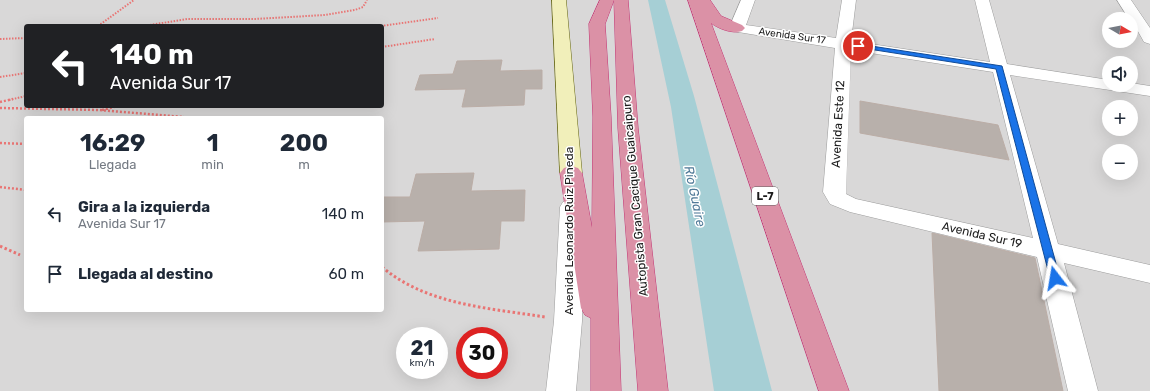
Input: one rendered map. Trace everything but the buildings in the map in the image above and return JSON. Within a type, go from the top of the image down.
[{"type":"highway","points":[[606,391],[602,117],[597,24],[607,0]]},
{"type":"highway","name":"Autopista Gran Cacique Guaicaipuro","points":[[621,0],[628,128],[653,391]]},
{"type":"highway","name":"L-7","points":[[695,0],[834,391]]},
{"type":"highway","points":[[703,0],[712,18],[725,26],[737,28]]},
{"type":"highway","points":[[571,174],[606,391]]},
{"type":"street","name":"Avenida Leonardo Ruiz Pineda","points":[[558,0],[571,174],[568,321],[561,391]]},
{"type":"street","points":[[737,28],[748,0]]},
{"type":"street","name":"Avenida Este 12","points":[[838,199],[834,192],[843,44],[849,0]]},
{"type":"street","points":[[982,0],[1048,250],[1083,391]]},
{"type":"street","points":[[1124,0],[1150,39]]},
{"type":"street","name":"Avenida Sur 17","points":[[737,28],[1102,84]]},
{"type":"street","name":"Avenida Sur 17","points":[[1138,89],[1150,91]]},
{"type":"street","name":"Avenida Sur 19","points":[[838,199],[850,205],[1150,274]]},
{"type":"path","points":[[101,24],[134,0]]},
{"type":"path","points":[[158,24],[187,20],[255,19],[325,15],[355,10],[363,7],[367,0]]},
{"type":"path","points":[[384,26],[438,18]]},
{"type":"path","points":[[0,39],[24,38]]},
{"type":"path","points":[[384,47],[435,39]]},
{"type":"path","points":[[0,77],[24,72]]},
{"type":"path","points":[[0,102],[24,96]]},
{"type":"path","points":[[0,108],[99,110],[172,116]]},
{"type":"path","points":[[99,110],[108,108]]},
{"type":"path","points":[[0,143],[24,144]]},
{"type":"path","points":[[0,187],[24,190]]},
{"type":"path","points":[[0,246],[20,255]]},
{"type":"path","points":[[384,269],[411,289],[448,301],[568,321]]},
{"type":"shaded area","points":[[0,0],[1150,0],[1150,391],[0,391]]},
{"type":"water","name":"Río Guaire","points":[[648,0],[665,0],[694,96],[772,391],[714,391],[671,107]]},
{"type":"route","points":[[858,46],[1000,68],[1055,278]]}]
